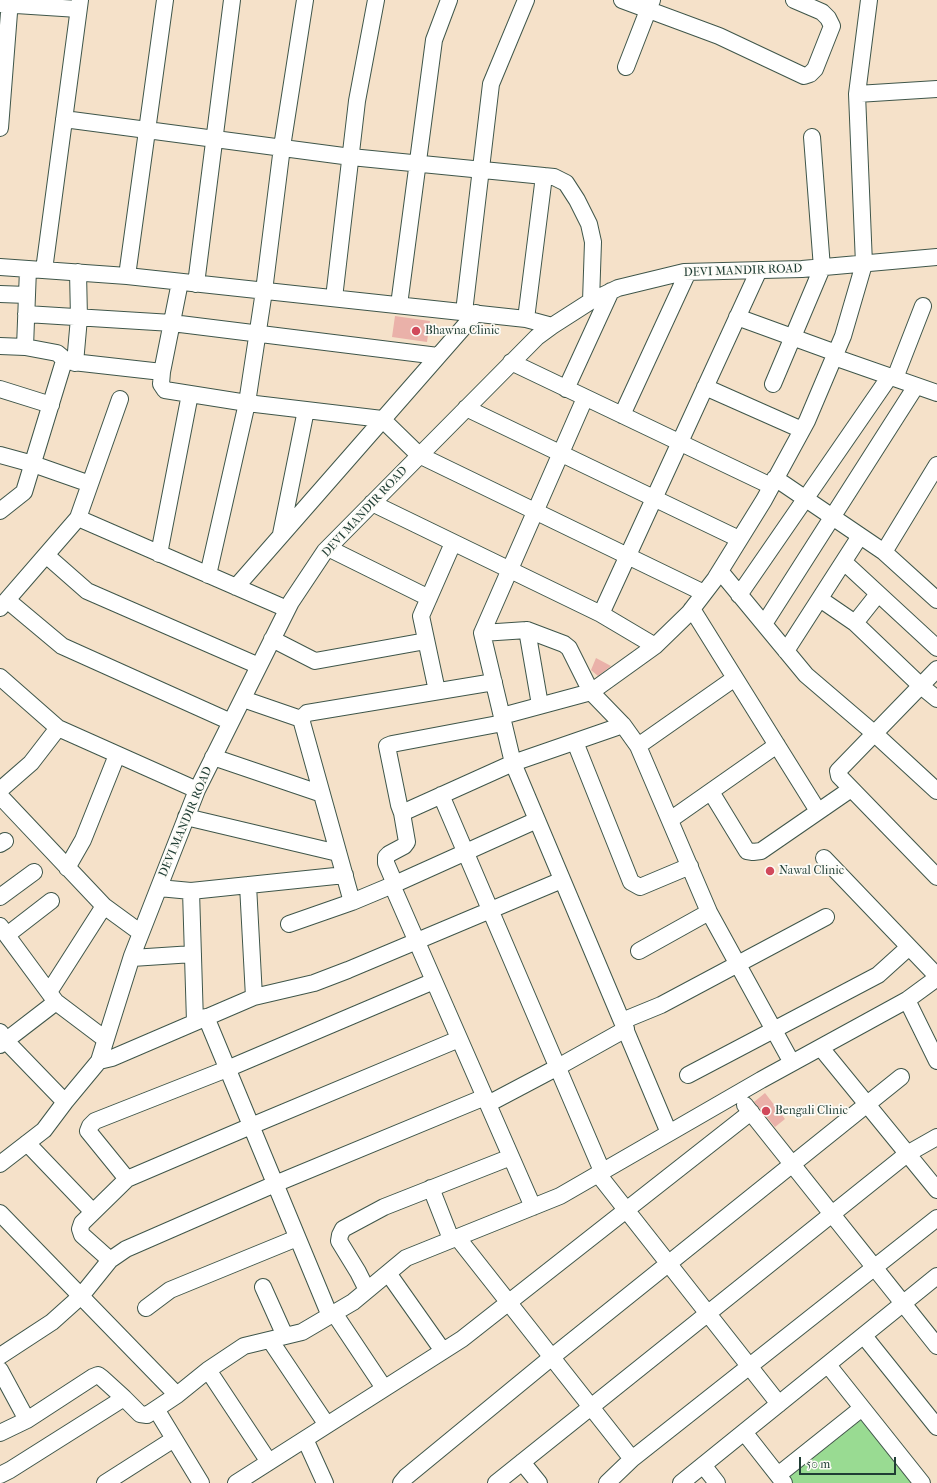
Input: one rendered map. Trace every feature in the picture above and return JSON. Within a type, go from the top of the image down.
[{"type":"street","points":[[127,276],[165,0]]},
{"type":"street","points":[[196,284],[232,0]]},
{"type":"street","points":[[208,575],[247,403],[264,291],[282,147],[305,0]]},
{"type":"street","points":[[334,298],[357,101],[376,0]]},
{"type":"street","points":[[399,305],[416,164],[434,40],[450,0]]},
{"type":"street","points":[[236,587],[438,356],[470,313],[481,170],[491,84],[526,0]]},
{"type":"street","points":[[622,0],[650,5],[804,76],[810,74],[815,69],[832,26],[828,18],[822,12],[794,0]]},
{"type":"street","points":[[533,1207],[416,942],[386,863],[386,857],[389,854],[404,846],[407,842],[402,813],[386,748],[392,744],[502,720],[540,705],[591,692],[655,646],[692,609],[720,571],[802,430],[843,336],[864,264],[857,94],[869,0]]},
{"type":"street","points":[[0,128],[6,3],[79,4],[44,270]]},
{"type":"street","points":[[626,67],[650,5]]},
{"type":"street","points":[[857,94],[937,89]]},
{"type":"street","points":[[64,119],[351,157],[554,177],[566,183],[577,200],[588,224],[593,242],[591,301]]},
{"type":"street","points":[[773,384],[822,268],[812,137]]},
{"type":"street","points":[[526,319],[544,176]]},
{"type":"street","name":"DEVI MANDIR ROAD","points":[[0,1164],[44,1130],[99,1060],[141,933],[197,790],[287,609],[328,548],[511,362],[537,337],[552,326],[591,301],[618,288],[688,272],[802,270],[937,257]]},
{"type":"street","points":[[0,267],[127,276],[334,298],[526,319],[552,326]]},
{"type":"street","points":[[25,348],[28,269]]},
{"type":"street","points":[[601,614],[759,270]]},
{"type":"street","points":[[0,511],[24,492],[50,405],[70,362],[79,318],[78,272]]},
{"type":"street","points":[[622,415],[688,272]]},
{"type":"street","points":[[180,282],[162,372],[161,384],[164,390],[247,403],[382,419],[419,455],[704,593]]},
{"type":"street","points":[[566,389],[611,291]]},
{"type":"street","points":[[0,294],[27,295]]},
{"type":"street","points":[[739,595],[893,377],[923,306]]},
{"type":"street","points":[[26,314],[172,323],[438,356]]},
{"type":"street","points":[[737,317],[937,393]]},
{"type":"street","points":[[0,346],[57,353],[70,362],[162,372]]},
{"type":"street","points":[[511,362],[679,442],[773,482],[806,499],[884,552],[937,600]]},
{"type":"street","points":[[764,624],[916,386]]},
{"type":"street","points":[[704,387],[802,430]]},
{"type":"street","points":[[0,389],[50,405]]},
{"type":"street","points":[[159,554],[190,394]]},
{"type":"street","points":[[585,398],[482,632],[513,763],[669,1133]]},
{"type":"street","points":[[120,399],[78,518],[3,604],[62,646],[231,722]]},
{"type":"street","points":[[466,408],[739,540]]},
{"type":"street","points":[[281,534],[306,410]]},
{"type":"street","points":[[0,455],[33,464],[90,484]]},
{"type":"street","points":[[884,552],[934,475]]},
{"type":"street","points":[[372,503],[601,614],[655,646]]},
{"type":"street","points":[[78,518],[287,609]]},
{"type":"street","points":[[786,651],[860,536]]},
{"type":"street","points":[[437,692],[421,616],[453,542]]},
{"type":"street","points":[[328,548],[429,598]]},
{"type":"street","points":[[46,555],[87,591],[259,666]]},
{"type":"street","points":[[844,562],[937,648]]},
{"type":"street","points":[[720,571],[806,675],[875,734],[937,791]]},
{"type":"street","points":[[855,623],[878,594]]},
{"type":"street","points":[[820,599],[855,623],[921,686],[937,699]]},
{"type":"street","points":[[692,609],[818,811]]},
{"type":"street","points":[[482,632],[526,630],[564,644],[569,648],[591,692],[623,725],[638,746],[709,912],[792,1063]]},
{"type":"street","points":[[526,630],[540,705]]},
{"type":"street","points":[[272,639],[315,661],[426,640]]},
{"type":"street","points":[[937,669],[838,771],[839,776],[937,877]]},
{"type":"street","points":[[638,746],[735,678]]},
{"type":"street","points":[[2,681],[58,728],[197,790]]},
{"type":"street","points":[[300,719],[307,713],[494,682]]},
{"type":"street","points":[[243,698],[300,719]]},
{"type":"street","points":[[300,719],[352,902]]},
{"type":"street","points":[[402,813],[513,763],[623,725]]},
{"type":"street","points":[[0,790],[31,764],[58,728]]},
{"type":"street","points":[[575,742],[631,882],[640,887],[690,866]]},
{"type":"street","points":[[670,820],[777,745]]},
{"type":"street","points":[[67,868],[83,840],[117,755]]},
{"type":"street","points":[[213,757],[322,794]]},
{"type":"street","points":[[710,792],[747,851],[754,852],[761,851],[851,788]]},
{"type":"street","points":[[441,795],[558,1067],[600,1173],[626,1210],[779,1404]]},
{"type":"street","points":[[0,796],[104,906],[141,933]]},
{"type":"street","points":[[186,817],[338,853]]},
{"type":"street","points":[[289,924],[352,902],[394,885],[537,820]]},
{"type":"street","points":[[0,1433],[27,1420],[98,1375],[140,1414],[144,1416],[147,1415],[177,1395],[208,1370],[244,1346],[302,1332],[353,1302],[406,1258],[560,1196],[736,1094],[907,1000],[937,977],[824,858]]},
{"type":"street","points":[[0,897],[34,872]]},
{"type":"street","points":[[159,888],[191,891],[344,875]]},
{"type":"street","points":[[99,1060],[112,1058],[254,997],[314,983],[348,970],[562,880]]},
{"type":"street","points":[[248,885],[254,997]]},
{"type":"street","points":[[191,891],[193,954],[200,1020],[227,1069],[297,1238],[332,1315],[384,1388]]},
{"type":"street","points":[[51,901],[3,930],[53,997],[105,1039]]},
{"type":"street","points":[[65,1102],[2,1039],[53,997],[104,906]]},
{"type":"street","points":[[639,951],[709,912]]},
{"type":"street","points":[[0,1356],[52,1322],[81,1296],[110,1260],[126,1249],[275,1184],[486,1100],[558,1067],[624,1025],[826,917]]},
{"type":"street","points":[[688,1075],[878,975],[909,947]]},
{"type":"street","points":[[132,958],[193,954]]},
{"type":"street","points":[[127,1179],[88,1131],[90,1126],[95,1121],[227,1069],[434,981]]},
{"type":"street","points":[[907,1000],[937,1061]]},
{"type":"street","points":[[110,1260],[82,1235],[80,1229],[82,1223],[127,1179],[459,1039]]},
{"type":"street","points":[[821,1048],[937,1190]]},
{"type":"street","points":[[401,1483],[406,1477],[552,1357],[901,1077]]},
{"type":"street","points":[[736,1094],[937,1346]]},
{"type":"street","points":[[236,1483],[462,1339],[751,1112]]},
{"type":"street","points":[[496,1483],[907,1154],[937,1137]]},
{"type":"street","points":[[27,1143],[93,1212]]},
{"type":"street","points":[[367,1290],[339,1240],[343,1229],[384,1208],[511,1157]]},
{"type":"street","points":[[431,1188],[454,1238],[508,1302],[632,1459]]},
{"type":"street","points":[[0,1213],[177,1395]]},
{"type":"street","points":[[607,1483],[632,1459],[937,1218]]},
{"type":"street","points":[[146,1308],[170,1290],[297,1238]]},
{"type":"street","points":[[388,1273],[443,1351]]},
{"type":"street","points":[[683,1482],[937,1276]]},
{"type":"street","points":[[263,1287],[277,1338],[327,1425]]},
{"type":"street","points":[[864,1336],[937,1427]]},
{"type":"street","points":[[828,1365],[922,1483]]},
{"type":"street","points":[[0,1370],[27,1420]]},
{"type":"street","points":[[208,1370],[269,1462]]},
{"type":"street","points":[[6,1477],[124,1398]]},
{"type":"street","points":[[744,1432],[781,1479],[862,1408]]},
{"type":"street","points":[[156,1409],[201,1483]]},
{"type":"street","points":[[105,1483],[174,1439]]},
{"type":"street","points":[[305,1439],[325,1483]]},
{"type":"street","points":[[522,1462],[539,1483]]},
{"type":"street","points":[[703,1465],[717,1483]]},
{"type":"green space","points":[[861,1420],[911,1483],[792,1483],[788,1478]]},
{"type":"building","points":[[395,316],[430,321],[427,342],[392,337]]},
{"type":"building","points":[[596,658],[611,666],[598,676],[591,670]]},
{"type":"building","points":[[765,1093],[785,1119],[775,1127],[754,1102]]},
{"type":"place","name":"Bhawna Clinic","points":[[416,331]]},
{"type":"place","name":"Nawal Clinic","points":[[770,871]]},
{"type":"place","name":"Bengali Clinic","points":[[766,1111]]}]
